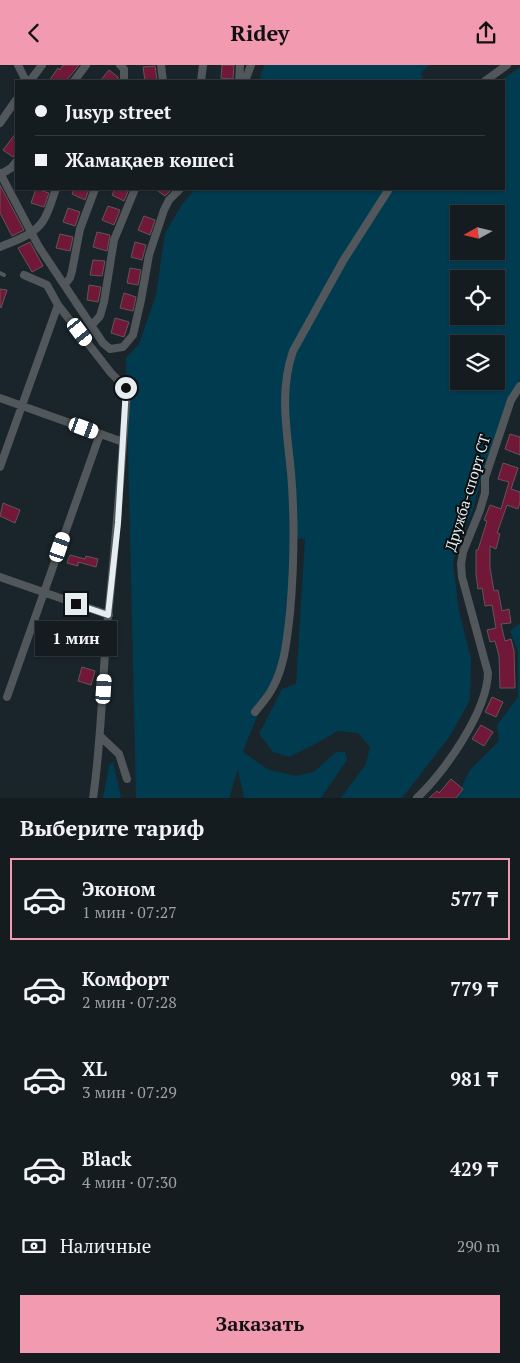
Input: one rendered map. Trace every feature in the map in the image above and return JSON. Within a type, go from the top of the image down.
[{"type":"street","points":[[18,65],[27,80]]},
{"type":"street","points":[[29,80],[42,65]]},
{"type":"street","points":[[75,80],[86,65]]},
{"type":"street","points":[[120,65],[124,69],[124,80]]},
{"type":"street","points":[[161,65],[162,80]]},
{"type":"street","points":[[201,80],[203,65]]},
{"type":"street","points":[[239,80],[240,65]]},
{"type":"street","points":[[245,80],[251,65]]},
{"type":"street","points":[[486,80],[507,65]]},
{"type":"street","points":[[0,123],[15,102]]},
{"type":"street","points":[[15,163],[11,168],[0,173],[39,247],[103,343],[110,349],[124,347],[133,335],[142,299],[149,255],[164,210],[169,200],[179,190]]},
{"type":"street","points":[[0,247],[31,233],[44,220],[56,190]]},
{"type":"street","points":[[65,284],[72,271],[80,229],[95,190]]},
{"type":"street","points":[[92,325],[100,316],[114,240],[135,190]]},
{"type":"street","points":[[255,712],[273,688],[281,669],[290,615],[294,538],[285,387],[288,365],[293,351],[343,261],[388,190]]},
{"type":"street","points":[[24,275],[47,285],[58,305],[111,373],[126,388],[118,523],[108,615],[101,737],[93,798]]},
{"type":"street","points":[[0,467],[58,305]]},
{"type":"street","name":"Дружба-спорт СТ","points":[[417,798],[445,766],[473,720],[484,699],[488,684],[488,673],[462,577],[461,564],[463,552],[485,493],[485,478],[497,441],[511,400],[520,386]]},
{"type":"street","points":[[0,399],[123,442]]},
{"type":"street","points":[[7,697],[100,434]]},
{"type":"street","points":[[0,577],[108,615]]},
{"type":"street","points":[[101,737],[119,754],[127,779]]},
{"type":"shaded area","points":[[264,65],[429,65],[421,73],[423,80],[259,80]]},
{"type":"shaded area","points":[[520,67],[520,378],[503,413],[486,462],[472,513],[458,540],[453,563],[459,611],[471,659],[470,700],[450,736],[402,798],[341,798],[366,764],[370,747],[358,733],[338,731],[289,757],[273,752],[259,734],[282,689],[296,684],[305,539],[294,538],[284,656],[243,752],[269,770],[296,776],[314,772],[336,752],[345,752],[347,760],[321,798],[244,798],[238,769],[229,798],[136,798],[126,358],[139,344],[156,295],[165,233],[183,203],[194,190],[505,190],[505,80],[502,80]]},
{"type":"shaded area","points":[[520,623],[520,798],[456,798],[470,770],[499,741],[497,725],[518,697],[518,651],[510,631]]},
{"type":"shaded area","points":[[113,761],[121,798],[103,798],[109,766]]},
{"type":"building","points":[[63,65],[79,65],[67,80],[50,80],[58,68],[60,70]]},
{"type":"building","points":[[222,65],[234,65],[233,79],[221,78]]},
{"type":"building","points":[[155,66],[157,80],[145,80],[143,67]]},
{"type":"building","points":[[109,70],[118,77],[118,80],[101,80]]},
{"type":"building","points":[[15,134],[15,154],[13,157],[3,150]]},
{"type":"building","points":[[0,185],[24,230],[12,236],[0,213]]},
{"type":"building","points":[[36,190],[49,193],[44,207],[31,203]]},
{"type":"building","points":[[74,190],[89,190],[85,200],[72,194]]},
{"type":"building","points":[[114,190],[129,190],[124,201],[112,195]]},
{"type":"building","points":[[156,190],[171,190],[165,196]]},
{"type":"building","points":[[108,206],[120,210],[114,225],[102,220]]},
{"type":"building","points":[[68,208],[80,212],[75,226],[63,222]]},
{"type":"building","points":[[144,216],[155,220],[150,235],[138,230]]},
{"type":"building","points":[[97,232],[110,235],[107,251],[93,247]]},
{"type":"building","points":[[60,234],[73,237],[70,251],[56,248]]},
{"type":"building","points":[[30,242],[43,266],[32,272],[18,248]]},
{"type":"building","points":[[135,242],[146,245],[142,260],[131,257]]},
{"type":"building","points":[[93,260],[105,261],[102,276],[90,275]]},
{"type":"building","points":[[130,268],[141,270],[138,285],[127,283]]},
{"type":"building","points":[[89,285],[101,287],[98,302],[87,300]]},
{"type":"building","points":[[0,289],[7,290],[1,308],[0,307]]},
{"type":"building","points":[[124,293],[136,297],[133,311],[120,308]]},
{"type":"building","points":[[115,318],[129,322],[124,337],[111,333]]},
{"type":"building","points":[[510,434],[520,437],[520,455],[505,449]]},
{"type":"building","points":[[503,463],[518,468],[511,489],[520,492],[520,502],[518,509],[507,505],[497,533],[500,534],[496,549],[490,546],[490,568],[494,591],[498,590],[502,611],[509,609],[511,623],[501,624],[505,641],[511,639],[514,651],[515,688],[500,688],[499,656],[495,641],[490,642],[487,630],[496,628],[492,605],[485,606],[482,588],[478,589],[476,574],[476,550],[478,550],[487,521],[484,520],[490,505],[501,509],[509,482],[498,479]]},
{"type":"building","points":[[3,503],[20,510],[15,523],[0,516]]},
{"type":"building","points":[[70,555],[85,559],[86,556],[98,559],[96,567],[78,562],[78,566],[67,563]]},
{"type":"building","points":[[82,667],[95,671],[91,685],[78,681]]},
{"type":"building","points":[[492,697],[503,702],[496,717],[485,712]]},
{"type":"building","points":[[481,725],[493,732],[484,746],[472,739]]},
{"type":"building","points":[[451,779],[463,789],[456,798],[429,798],[437,791],[439,793]]},
{"type":"route","points":[[76,604],[108,615],[118,523],[126,388]]}]
